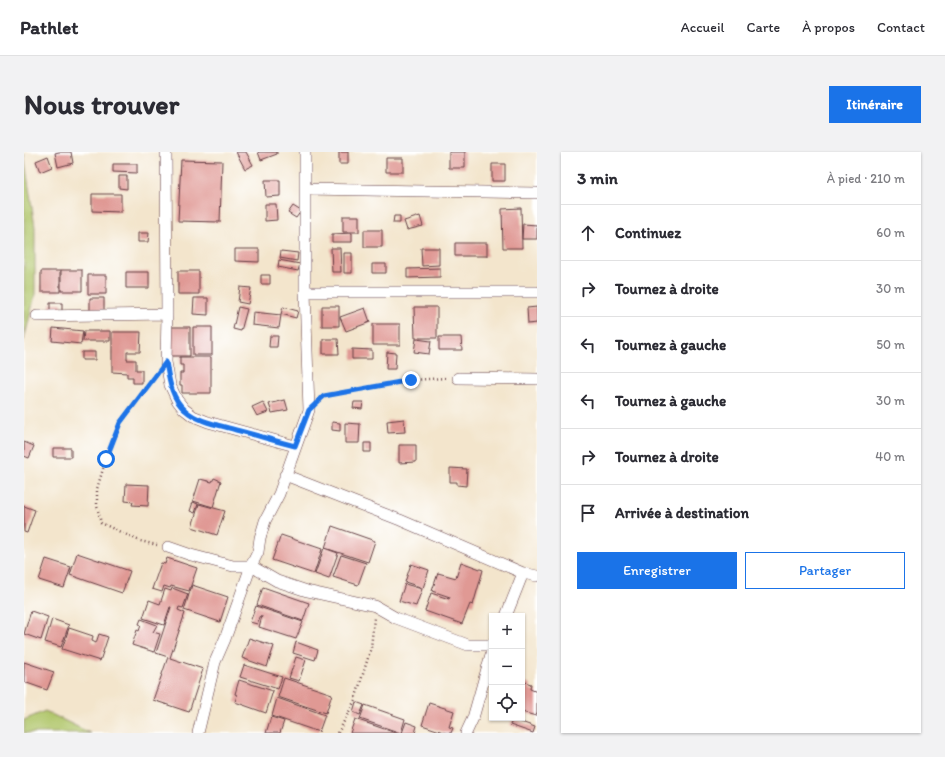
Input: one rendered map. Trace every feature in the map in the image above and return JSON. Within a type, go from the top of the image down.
[{"type":"street","points":[[166,152],[166,362],[170,385],[177,400],[184,409],[193,416],[208,422],[295,446]]},
{"type":"street","points":[[198,733],[215,662],[226,639],[251,566],[258,552],[265,521],[279,494],[309,410],[304,292],[305,152]]},
{"type":"street","points":[[305,189],[537,193]]},
{"type":"street","points":[[304,292],[537,292]]},
{"type":"street","points":[[37,316],[167,314]]},
{"type":"street","points":[[458,378],[537,379]]},
{"type":"street","points":[[285,475],[400,520],[523,573],[537,576]]},
{"type":"street","points":[[168,547],[191,555],[233,566],[251,566],[277,581],[307,592],[375,606],[396,618],[468,645],[489,645]]},
{"type":"street","points":[[507,613],[523,573]]},
{"type":"street","points":[[466,733],[473,718],[489,662]]},
{"type":"path","points":[[166,362],[120,423],[106,459],[97,489],[97,506],[101,523],[140,541],[168,547]]},
{"type":"path","points":[[309,410],[324,396],[411,380],[458,378]]},
{"type":"path","points":[[338,733],[355,700],[371,648],[375,606]]},
{"type":"green space","points":[[24,155],[35,227],[35,295],[24,340]]},
{"type":"green space","points":[[45,711],[90,733],[24,733],[24,720]]},
{"type":"building","points":[[71,152],[73,163],[58,167],[55,153]]},
{"type":"building","points":[[236,152],[246,152],[253,165],[245,169]]},
{"type":"building","points":[[258,152],[277,152],[277,154],[261,160]]},
{"type":"building","points":[[339,152],[348,152],[348,164],[339,164]]},
{"type":"building","points":[[449,152],[465,152],[465,168],[449,168]]},
{"type":"building","points":[[48,156],[52,167],[40,172],[36,161]]},
{"type":"building","points":[[386,158],[403,158],[403,172],[386,172]]},
{"type":"building","points":[[181,160],[222,161],[220,222],[178,221]]},
{"type":"building","points":[[113,164],[137,164],[137,173],[113,172]]},
{"type":"building","points":[[492,164],[505,164],[505,181],[492,181]]},
{"type":"building","points":[[119,176],[127,176],[127,189],[119,188]]},
{"type":"building","points":[[265,180],[280,180],[280,196],[266,197]]},
{"type":"building","points":[[92,194],[121,194],[121,212],[92,211]]},
{"type":"building","points":[[265,204],[276,204],[277,220],[265,221]]},
{"type":"building","points":[[293,206],[301,211],[296,218],[288,213]]},
{"type":"building","points":[[521,208],[522,248],[503,248],[502,209]]},
{"type":"building","points":[[343,216],[359,216],[359,232],[343,232]]},
{"type":"building","points":[[394,216],[400,216],[400,223],[393,223]]},
{"type":"building","points":[[420,216],[423,226],[407,230],[404,221]]},
{"type":"building","points":[[523,224],[537,225],[537,239],[522,239]]},
{"type":"building","points":[[364,230],[382,230],[382,247],[364,247]]},
{"type":"building","points":[[138,233],[149,233],[148,242],[138,242]]},
{"type":"building","points":[[352,233],[352,242],[332,242],[332,234]]},
{"type":"building","points":[[455,243],[487,243],[487,256],[455,256]]},
{"type":"building","points":[[331,248],[340,248],[341,272],[332,272]]},
{"type":"building","points":[[421,248],[439,248],[439,265],[422,266]]},
{"type":"building","points":[[235,249],[259,249],[259,262],[235,261]]},
{"type":"building","points":[[281,251],[298,253],[297,261],[280,258]]},
{"type":"building","points":[[344,253],[352,253],[352,273],[344,273]]},
{"type":"building","points":[[279,260],[300,264],[298,271],[278,267]]},
{"type":"building","points":[[372,264],[386,264],[386,273],[372,273]]},
{"type":"building","points":[[440,268],[440,277],[407,278],[407,269]]},
{"type":"building","points":[[61,270],[82,270],[82,291],[61,291]]},
{"type":"building","points":[[41,271],[60,271],[60,292],[41,292]]},
{"type":"building","points":[[178,271],[199,271],[199,294],[178,294]]},
{"type":"building","points":[[126,272],[149,272],[149,288],[126,288]]},
{"type":"building","points":[[88,275],[106,275],[106,294],[88,294]]},
{"type":"building","points":[[261,275],[270,275],[270,284],[261,284]]},
{"type":"building","points":[[240,287],[251,288],[248,304],[238,302]]},
{"type":"building","points":[[90,298],[104,298],[104,311],[90,311]]},
{"type":"building","points":[[194,298],[208,298],[208,315],[193,314]]},
{"type":"building","points":[[50,303],[62,303],[62,311],[50,311]]},
{"type":"building","points":[[322,306],[339,306],[339,326],[322,326]]},
{"type":"building","points":[[238,307],[247,309],[241,331],[233,329]]},
{"type":"building","points":[[283,307],[298,311],[296,318],[281,314]]},
{"type":"building","points":[[414,307],[437,307],[437,338],[415,338]]},
{"type":"building","points":[[537,307],[537,323],[528,324],[527,308]]},
{"type":"building","points":[[365,308],[370,322],[346,331],[340,317]]},
{"type":"building","points":[[253,312],[281,315],[279,328],[252,325]]},
{"type":"building","points":[[373,324],[400,324],[400,345],[373,345]]},
{"type":"building","points":[[170,327],[190,327],[190,356],[170,356]]},
{"type":"building","points":[[193,327],[212,327],[212,355],[193,355]]},
{"type":"building","points":[[53,328],[83,331],[81,344],[52,341]]},
{"type":"building","points":[[84,331],[110,331],[110,341],[83,341]]},
{"type":"building","points":[[112,332],[141,332],[140,352],[127,352],[127,360],[136,360],[136,370],[142,370],[142,383],[133,383],[133,377],[127,377],[127,373],[112,372]]},
{"type":"building","points":[[270,336],[278,336],[277,347],[269,347]]},
{"type":"building","points":[[439,337],[461,337],[462,350],[439,350]]},
{"type":"building","points":[[323,339],[338,339],[339,354],[323,354]]},
{"type":"building","points":[[416,339],[431,341],[429,354],[414,352]]},
{"type":"building","points":[[352,349],[372,350],[372,359],[352,359]]},
{"type":"building","points":[[82,352],[95,352],[95,360],[82,360]]},
{"type":"building","points":[[387,352],[396,353],[395,369],[386,369]]},
{"type":"building","points":[[180,357],[211,357],[211,393],[182,393],[180,373],[183,373],[183,365],[180,365]]},
{"type":"building","points":[[285,400],[288,410],[272,413],[269,404]]},
{"type":"building","points":[[263,402],[268,412],[257,416],[252,407]]},
{"type":"building","points":[[354,402],[363,402],[362,409],[353,408]]},
{"type":"building","points":[[404,419],[405,432],[388,433],[387,421]]},
{"type":"building","points":[[332,422],[340,423],[340,431],[332,430]]},
{"type":"building","points":[[345,423],[360,424],[359,443],[345,443]]},
{"type":"building","points":[[24,442],[34,446],[29,458],[24,456]]},
{"type":"building","points":[[364,443],[371,443],[371,452],[364,452]]},
{"type":"building","points":[[399,445],[416,445],[416,462],[399,463]]},
{"type":"building","points":[[53,448],[71,448],[71,457],[53,457]]},
{"type":"building","points":[[450,468],[467,469],[466,486],[457,485],[457,482],[450,482]]},
{"type":"building","points":[[214,478],[221,481],[213,507],[193,501],[200,479],[212,482]]},
{"type":"building","points":[[126,484],[149,485],[148,506],[132,505],[133,502],[125,501]]},
{"type":"building","points":[[193,502],[198,504],[195,513],[190,511]]},
{"type":"building","points":[[199,504],[225,511],[217,535],[192,527]]},
{"type":"building","points":[[24,506],[35,510],[27,533],[24,532]]},
{"type":"building","points":[[332,526],[375,541],[368,562],[325,548]]},
{"type":"building","points":[[281,535],[322,549],[314,574],[272,560]]},
{"type":"building","points":[[324,548],[338,553],[329,579],[315,574]]},
{"type":"building","points":[[77,553],[130,571],[122,593],[70,575]]},
{"type":"building","points":[[341,555],[366,563],[358,585],[333,577]]},
{"type":"building","points":[[167,558],[197,568],[189,591],[171,586],[170,588],[164,586],[162,592],[152,589],[161,563],[165,564]]},
{"type":"building","points":[[46,559],[71,567],[64,588],[39,580]]},
{"type":"building","points":[[461,562],[483,570],[473,605],[470,604],[462,624],[425,611],[431,593],[449,599],[450,597],[432,591],[438,573],[456,578]]},
{"type":"building","points":[[411,564],[429,570],[423,588],[405,582]]},
{"type":"building","points":[[405,584],[422,589],[416,606],[399,601]]},
{"type":"building","points":[[192,585],[228,597],[220,622],[184,610]]},
{"type":"building","points":[[263,587],[309,603],[303,621],[257,605]]},
{"type":"building","points":[[172,588],[188,594],[183,608],[179,607],[178,610],[185,613],[170,658],[203,669],[189,712],[153,700],[168,657],[156,653],[171,607],[164,625],[143,618],[149,600],[160,604],[165,589],[171,591]]},
{"type":"building","points":[[256,606],[303,622],[296,639],[259,627],[261,615],[257,624],[250,622]]},
{"type":"building","points":[[31,611],[48,617],[41,640],[24,634]]},
{"type":"building","points":[[52,619],[69,625],[61,647],[45,642]]},
{"type":"building","points":[[141,619],[157,625],[153,632],[160,634],[154,652],[132,645],[137,630],[139,631]]},
{"type":"building","points":[[69,628],[93,636],[92,641],[96,643],[99,634],[108,637],[100,661],[62,649]]},
{"type":"building","points":[[249,638],[274,646],[267,667],[242,658]]},
{"type":"building","points":[[296,642],[318,650],[315,660],[293,653]]},
{"type":"building","points":[[296,657],[306,660],[299,681],[289,678]]},
{"type":"building","points":[[24,662],[54,672],[47,690],[24,682]]},
{"type":"building","points":[[244,665],[282,677],[278,689],[240,677]]},
{"type":"building","points":[[284,678],[332,694],[326,713],[278,697]]},
{"type":"building","points":[[239,680],[273,691],[266,713],[235,702],[237,695],[235,694]]},
{"type":"building","points":[[525,682],[531,684],[530,689],[537,692],[536,716],[525,713]]},
{"type":"building","points":[[277,698],[325,715],[319,732],[272,716]]},
{"type":"building","points":[[356,702],[364,705],[360,715],[353,712]]},
{"type":"building","points":[[429,703],[454,711],[449,727],[453,728],[451,733],[446,733],[422,725]]},
{"type":"building","points":[[365,705],[405,719],[401,733],[360,719]]},
{"type":"building","points":[[271,717],[284,721],[280,733],[266,733]]},
{"type":"building","points":[[355,719],[396,733],[350,733]]},
{"type":"building","points":[[512,721],[518,721],[535,727],[533,733],[510,725]]},
{"type":"building","points":[[406,722],[417,726],[415,733],[402,733]]},
{"type":"route","points":[[106,459],[120,423],[166,362],[170,385],[177,400],[184,409],[193,416],[208,422],[295,446],[309,410],[324,396],[411,380]]}]
